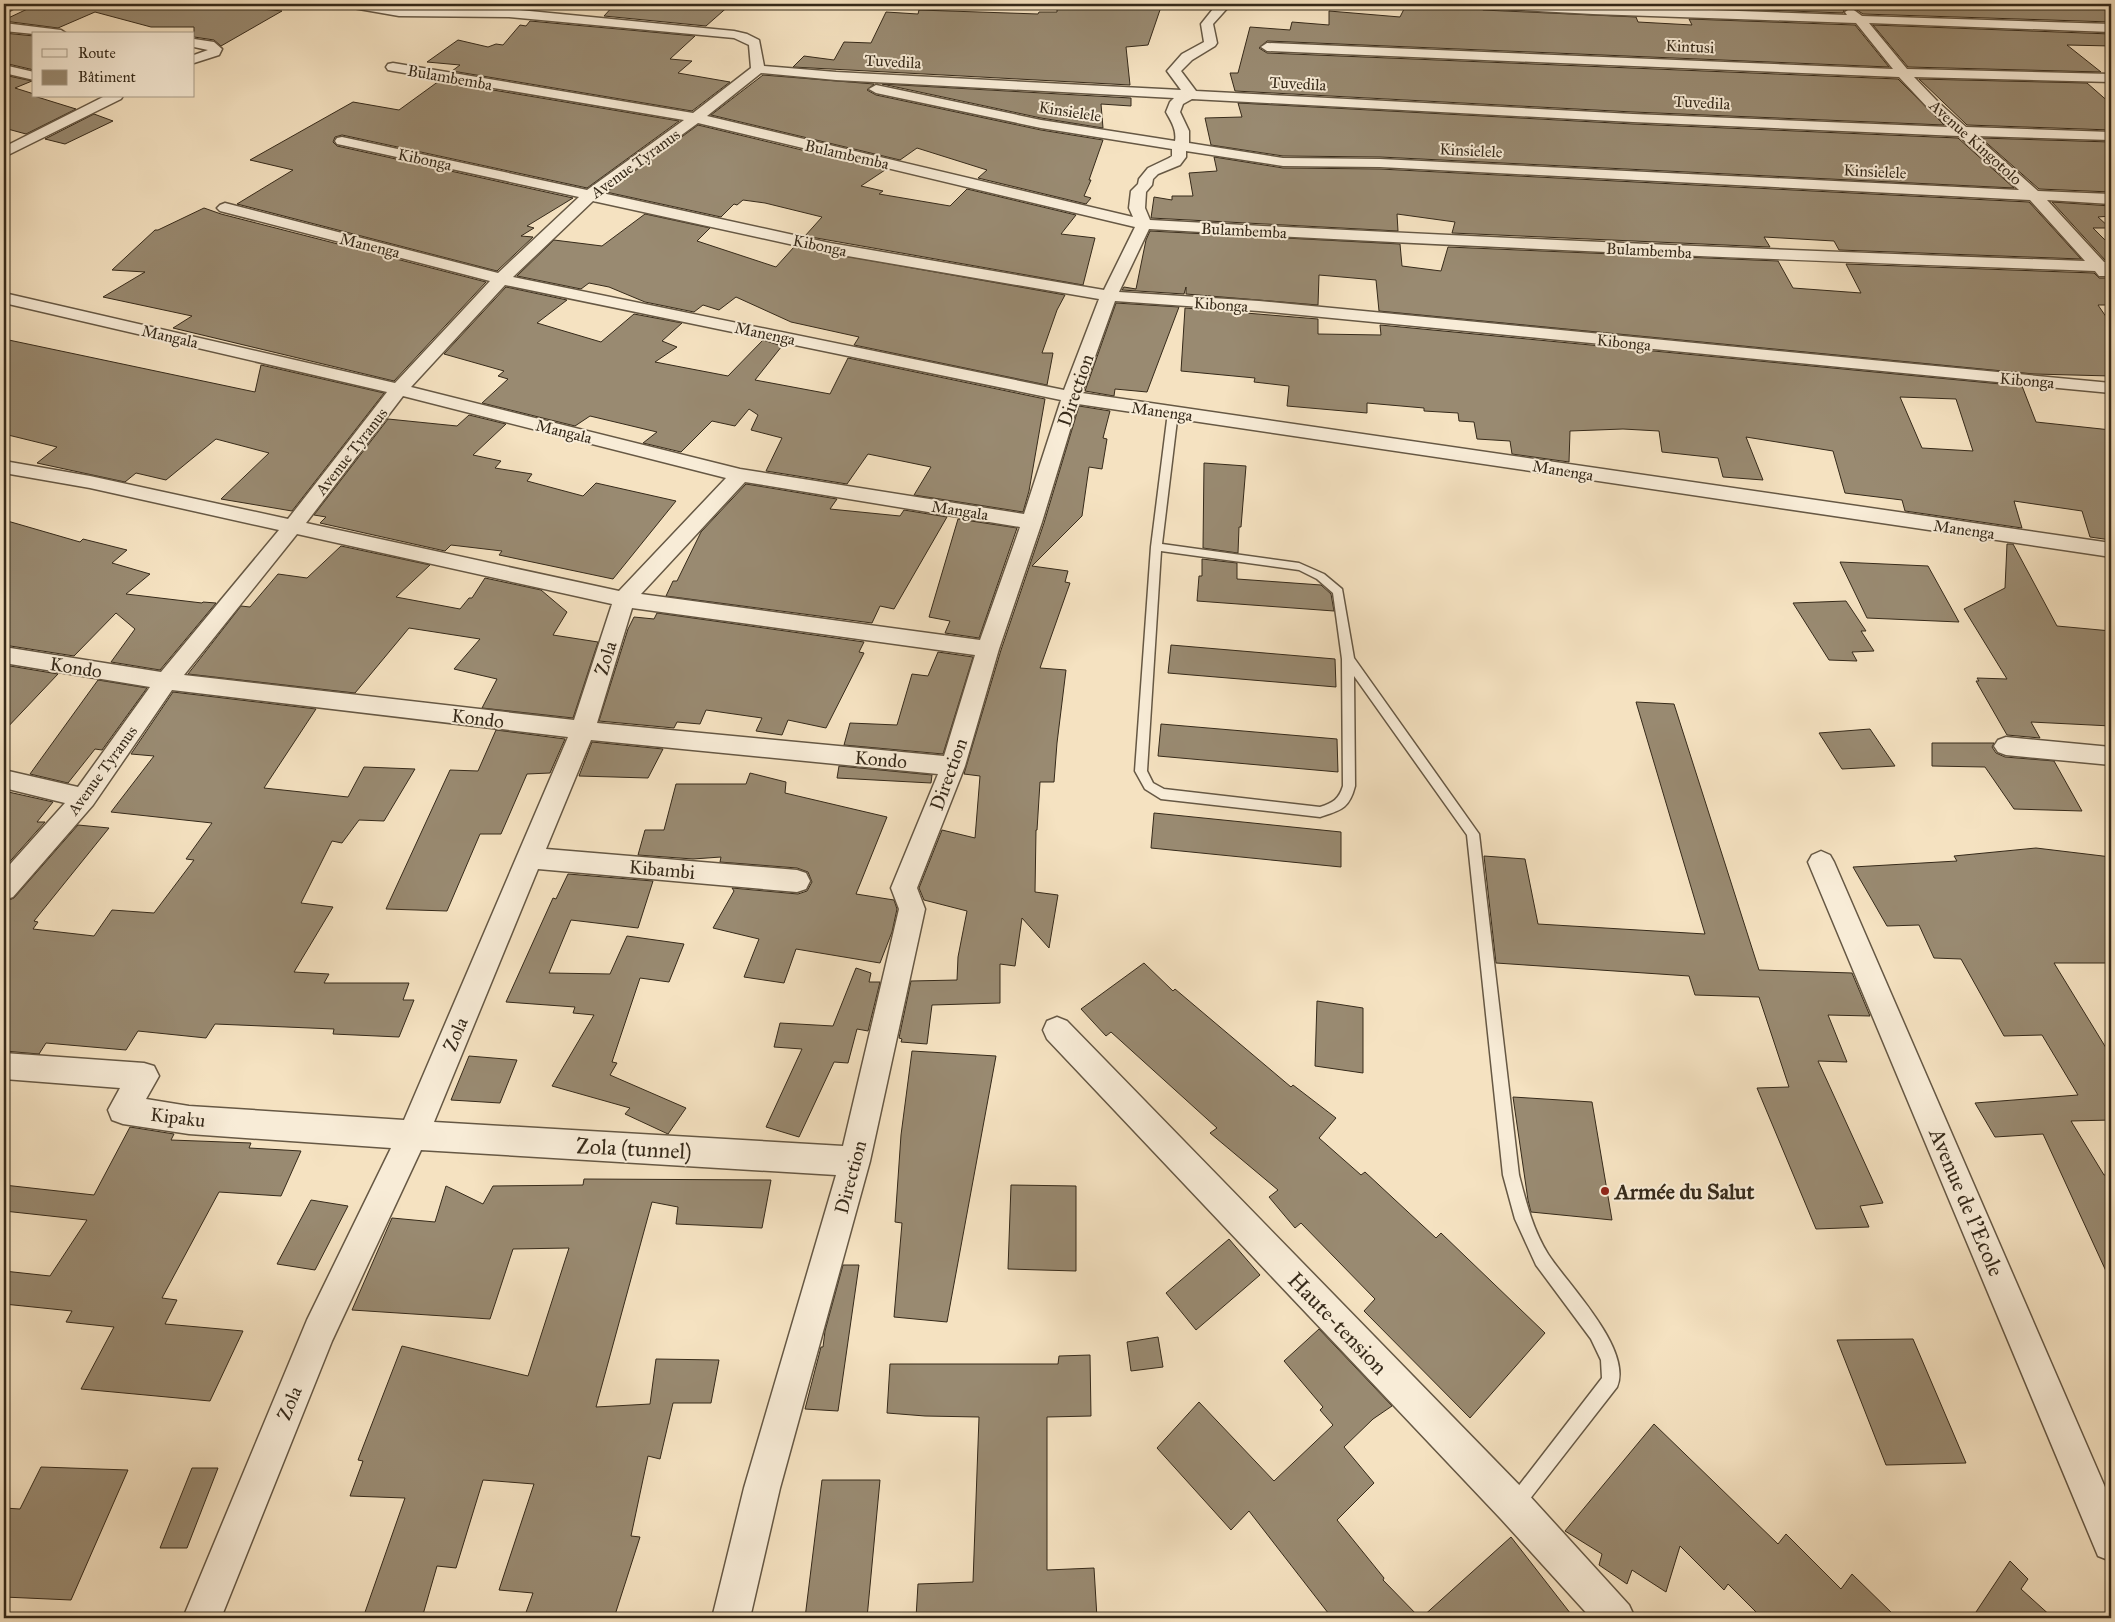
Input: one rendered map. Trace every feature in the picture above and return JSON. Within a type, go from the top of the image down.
[{"type":"street","points":[[4,10],[15,4]]},
{"type":"street","points":[[353,4],[399,12],[509,13],[738,35],[755,43],[758,69]]},
{"type":"street","points":[[1144,224],[1137,208],[1139,191],[1145,185],[1145,178],[1149,172],[1173,165],[1179,157],[1178,150],[1183,140],[1182,131],[1173,112],[1177,102],[1191,94],[1174,71],[1187,57],[1211,43],[1207,24],[1217,14],[1221,6],[1225,4]]},
{"type":"street","points":[[1483,4],[1593,10],[2111,28]]},
{"type":"street","name":"Avenue Kingotolo","points":[[1842,4],[1860,20],[1903,73],[1933,105],[2036,197],[2105,266],[2111,280]]},
{"type":"street","points":[[4,27],[45,32]]},
{"type":"street","points":[[195,43],[216,48],[214,52],[195,59]]},
{"type":"street","name":"Kintusi","points":[[1267,47],[1903,73],[2111,78]]},
{"type":"street","name":"Bulambemba","points":[[393,67],[696,118],[1144,224],[1402,239],[1713,253],[2105,266]]},
{"type":"street","points":[[4,69],[32,76]]},
{"type":"street","name":"Tuvedila","points":[[758,69],[836,76],[1191,94],[1965,132],[2111,136]]},
{"type":"street","name":"Avenue Tyranus","points":[[4,890],[84,798],[166,681],[293,526],[399,389],[501,279],[591,194],[696,118],[758,69]]},
{"type":"street","name":"Kinsielele","points":[[836,76],[885,92],[1041,124],[1283,162],[1380,163],[2036,197],[2111,199]]},
{"type":"street","points":[[4,153],[112,98]]},
{"type":"street","name":"Kibonga","points":[[342,141],[591,194],[830,248],[1109,296],[1269,307],[2111,388]]},
{"type":"street","name":"Manenga","points":[[225,208],[501,279],[1071,397],[2111,550]]},
{"type":"street","name":"Direction","points":[[731,1618],[762,1488],[855,1160],[912,909],[904,888],[954,766],[988,649],[1032,522],[1071,397],[1109,296],[1144,224]]},
{"type":"street","name":"Mangala","points":[[4,298],[399,389],[740,475],[1032,522]]},
{"type":"street","points":[[4,467],[90,482],[624,599],[988,649]]},
{"type":"street","name":"Zola","points":[[202,1618],[319,1332],[412,1135],[583,730],[624,599],[740,475]]},
{"type":"street","name":"Kondo","points":[[4,655],[166,681],[583,730],[954,766]]},
{"type":"street","points":[[2006,746],[2111,756]]},
{"type":"street","points":[[4,779],[84,798]]},
{"type":"street","name":"Kibambi","points":[[528,858],[797,881]]},
{"type":"street","name":"Avenue de l'Ecole","points":[[1821,862],[2111,1543]]},
{"type":"street","name":"Haute-tension","points":[[1057,1030],[1514,1506],[1616,1618]]},
{"type":"street","name":"Kipaku","points":[[4,1066],[144,1076],[123,1110],[189,1120],[412,1135]]},
{"type":"street","name":"Zola (tunnel)","points":[[412,1135],[855,1160]]},
{"type":"lane","points":[[1156,546],[1299,567],[1314,571],[1338,592],[1348,660],[1349,786],[1346,798],[1341,805],[1320,812],[1162,794],[1149,786],[1140,771],[1156,546],[1172,412]]},
{"type":"lane","points":[[1348,660],[1472,834],[1511,1175],[1523,1219],[1542,1259],[1597,1333],[1609,1359],[1611,1381],[1514,1506]]},
{"type":"building","points":[[38,4],[212,4],[282,11],[221,46],[214,40],[195,37],[194,27],[151,27],[95,12],[58,28],[4,20]]},
{"type":"building","points":[[615,4],[731,4],[706,26],[604,16]]},
{"type":"building","points":[[1057,4],[1162,4],[1148,45],[1126,47],[1130,85],[793,67],[804,56],[834,60],[844,42],[871,43],[886,12],[918,14],[919,10],[1038,14],[1039,12],[1057,12]]},
{"type":"building","points":[[1418,4],[1475,4],[1483,10],[1636,17],[1638,22],[1692,25],[1689,19],[1855,25],[1889,67],[1267,41],[1259,48],[1267,53],[1898,79],[1944,125],[1633,112],[1235,91],[1230,73],[1238,73],[1250,27],[1290,30],[1292,22],[1329,25],[1329,11],[1400,17],[1405,7],[1418,9]]},
{"type":"building","points":[[1683,4],[2111,6],[2111,22],[1863,14],[1851,6],[1844,10],[1843,13],[1684,7]]},
{"type":"building","points":[[530,21],[695,36],[670,59],[692,61],[678,73],[730,82],[692,111],[452,71],[460,65],[427,62],[458,40],[488,47],[496,44],[503,45],[520,25],[526,26]]},
{"type":"building","points":[[1873,25],[2111,34],[2111,46],[2067,45],[2101,72],[1908,67]]},
{"type":"building","points":[[4,33],[32,36],[32,70],[4,63]]},
{"type":"building","points":[[4,75],[32,81],[15,88],[32,93],[32,98],[40,98],[76,109],[26,134],[4,128]]},
{"type":"building","points":[[763,75],[874,84],[867,90],[876,95],[1041,130],[1103,140],[1084,196],[1091,198],[1086,204],[978,178],[987,170],[917,148],[900,160],[711,115]]},
{"type":"building","points":[[1919,79],[2087,83],[2111,104],[2111,130],[1967,125]]},
{"type":"building","points":[[439,81],[679,121],[587,188],[342,135],[335,137],[333,142],[337,146],[573,198],[527,226],[534,228],[521,236],[533,237],[497,271],[237,204],[293,170],[250,160],[353,102],[399,110]]},
{"type":"building","points":[[882,84],[1131,98],[1131,106],[1101,104],[1103,128],[1041,118]]},
{"type":"building","points":[[1238,103],[1633,124],[1958,138],[2014,188],[1380,157],[1283,156],[1211,145],[1205,118],[1242,117]]},
{"type":"building","points":[[94,114],[113,121],[65,144],[45,139]]},
{"type":"building","points":[[698,125],[885,170],[861,186],[883,191],[879,194],[950,206],[967,189],[1076,215],[1061,234],[1095,238],[1083,285],[805,236],[822,217],[765,203],[743,200],[737,205],[734,204],[721,217],[606,192]]},
{"type":"building","points":[[1981,138],[2111,142],[2111,192],[2039,189]]},
{"type":"building","points":[[1214,157],[1283,168],[1380,169],[2029,202],[2081,259],[1839,250],[1834,241],[1764,237],[1770,247],[1452,233],[1455,222],[1397,214],[1398,231],[1151,218],[1154,197],[1172,200],[1172,196],[1193,196],[1189,173],[1217,171]]},
{"type":"building","points":[[2052,202],[2111,206],[2111,216],[2098,217],[2110,228],[2093,228],[2111,246],[2111,260],[2105,260]]},
{"type":"building","points":[[204,208],[486,282],[394,381],[173,328],[192,316],[103,297],[145,272],[112,270],[155,230]]},
{"type":"building","points":[[645,214],[710,228],[697,241],[776,267],[794,247],[1065,295],[1057,310],[1042,353],[1053,353],[1047,385],[854,345],[859,337],[791,322],[736,297],[719,310],[703,305],[694,312],[645,302],[609,287],[589,283],[581,289],[517,276],[554,240],[602,246]]},
{"type":"building","points":[[1150,231],[1400,244],[1402,266],[1441,271],[1448,247],[1778,261],[1793,288],[1861,293],[1846,264],[2094,273],[2099,278],[2111,278],[2111,305],[2098,305],[2111,324],[2111,376],[2034,374],[1379,311],[1376,280],[1319,275],[1318,305],[1186,294],[1186,287],[1184,294],[1122,290],[1124,287],[1136,289],[1146,240]]},
{"type":"building","points":[[506,287],[567,300],[537,323],[601,342],[634,314],[682,323],[662,341],[677,347],[655,362],[728,376],[763,340],[782,346],[755,380],[830,394],[848,358],[1045,399],[1029,491],[1023,512],[914,495],[931,467],[868,454],[847,484],[766,471],[782,438],[751,430],[758,415],[749,409],[735,426],[712,421],[681,452],[643,443],[657,432],[590,416],[575,426],[482,403],[508,379],[498,376],[504,371],[444,354]]},
{"type":"building","points":[[1116,303],[1179,307],[1147,392],[1115,389],[1114,396],[1085,391]]},
{"type":"building","points":[[1185,308],[1318,319],[1318,334],[1381,335],[1380,325],[2022,386],[2036,422],[2111,430],[2111,540],[2090,537],[2082,511],[2014,501],[2022,528],[1905,511],[1902,500],[1845,493],[1833,451],[1746,437],[1763,480],[1723,477],[1718,458],[1662,452],[1659,431],[1623,429],[1570,431],[1569,462],[1512,454],[1510,441],[1477,439],[1474,422],[1459,421],[1458,413],[1424,411],[1424,408],[1367,403],[1367,413],[1287,406],[1289,386],[1254,382],[1255,378],[1181,371]],"holes":[[[1900,397],[1956,399],[1973,451],[1922,448]]]},
{"type":"building","points":[[4,339],[255,392],[261,365],[384,393],[292,511],[221,499],[269,453],[216,439],[166,480],[136,473],[125,482],[37,463],[57,447],[4,434]]},
{"type":"building","points":[[1079,406],[1110,411],[1103,438],[1107,439],[1102,469],[1089,467],[1082,516],[1032,566],[1068,571],[1065,582],[1070,583],[1040,668],[1066,670],[1054,782],[1040,782],[1036,830],[1035,892],[1058,895],[1049,948],[1022,918],[1015,966],[1000,964],[1000,1003],[932,1005],[927,1044],[901,1042],[902,1039],[899,1038],[911,981],[957,980],[958,957],[967,911],[924,900],[919,888],[942,830],[975,838],[980,776],[964,774],[1001,650],[1044,523]]},
{"type":"building","points":[[469,415],[506,424],[473,455],[501,461],[495,468],[532,474],[527,481],[583,496],[596,483],[676,501],[613,579],[499,555],[502,551],[451,545],[445,551],[320,523],[326,517],[314,515],[388,419],[457,426]]},
{"type":"building","points":[[1204,463],[1246,466],[1238,553],[1203,548]]},
{"type":"building","points":[[746,484],[837,499],[830,509],[900,516],[904,510],[947,517],[894,609],[880,606],[872,623],[666,596],[673,581],[677,581],[701,532]]},
{"type":"building","points":[[958,519],[1017,528],[979,638],[945,633],[950,621],[929,617]]},
{"type":"building","points":[[4,520],[80,542],[83,539],[127,550],[112,563],[150,574],[126,594],[216,603],[160,670],[111,662],[135,629],[116,613],[74,656],[4,645]]},
{"type":"building","points":[[2007,544],[2013,544],[2057,626],[2111,631],[2111,726],[2031,722],[2040,738],[2007,735],[1976,681],[1979,681],[1977,678],[2007,679],[1964,609],[2005,588]]},
{"type":"building","points":[[341,546],[430,565],[396,597],[460,609],[469,598],[472,598],[485,578],[541,590],[567,612],[553,635],[598,642],[573,718],[482,708],[497,679],[454,669],[480,639],[409,628],[355,693],[188,674],[241,606],[250,607],[278,574],[307,578]]},
{"type":"building","points":[[1202,559],[1237,563],[1237,579],[1321,585],[1331,594],[1334,611],[1197,601],[1199,576],[1202,576]]},
{"type":"building","points":[[1840,562],[1928,566],[1959,622],[1867,618]]},
{"type":"building","points":[[1846,601],[1866,631],[1861,631],[1874,651],[1852,652],[1857,661],[1829,660],[1793,603]]},
{"type":"building","points":[[657,613],[864,642],[859,652],[864,653],[826,728],[788,720],[782,735],[756,731],[762,718],[706,710],[700,724],[677,722],[674,728],[599,721],[628,629],[634,617],[654,619]]},
{"type":"building","points":[[1171,645],[1335,659],[1336,687],[1168,673]]},
{"type":"building","points":[[938,652],[973,657],[943,754],[844,745],[850,723],[897,725],[912,674],[928,676]]},
{"type":"building","points":[[4,665],[58,674],[4,731]]},
{"type":"building","points":[[98,680],[147,688],[102,750],[95,749],[68,783],[30,774]]},
{"type":"building","points":[[173,692],[316,709],[264,788],[348,797],[364,767],[415,769],[384,821],[359,820],[342,843],[332,841],[301,903],[333,907],[294,972],[329,974],[324,983],[409,983],[403,1000],[414,1000],[399,1037],[333,1034],[334,1029],[215,1024],[206,1038],[138,1031],[126,1050],[46,1043],[39,1054],[4,1051],[4,902],[14,898],[78,825],[109,828],[34,921],[38,922],[33,929],[94,936],[112,910],[154,913],[194,860],[186,859],[212,823],[111,812],[154,756],[131,754]]},
{"type":"building","points":[[1636,702],[1674,704],[1759,970],[1852,973],[1870,1016],[1828,1015],[1847,1062],[1818,1061],[1883,1203],[1860,1206],[1869,1227],[1816,1229],[1757,1088],[1789,1087],[1759,997],[1695,995],[1689,976],[1496,963],[1484,856],[1525,859],[1538,924],[1705,934]]},
{"type":"building","points":[[1161,724],[1337,739],[1338,772],[1158,756]]},
{"type":"building","points":[[1870,729],[1895,766],[1842,769],[1819,733]]},
{"type":"building","points":[[496,730],[565,739],[550,773],[527,774],[501,834],[480,834],[447,911],[386,909],[450,770],[478,771]]},
{"type":"building","points":[[592,742],[663,749],[648,778],[579,776]]},
{"type":"building","points":[[1932,743],[1994,743],[1992,747],[1996,753],[2005,757],[2054,761],[2082,811],[2014,809],[1985,767],[1932,766]]},
{"type":"building","points":[[839,766],[932,775],[931,783],[837,778]]},
{"type":"building","points":[[750,773],[786,782],[785,793],[887,817],[856,894],[894,900],[897,909],[892,932],[880,963],[796,949],[784,983],[744,977],[759,939],[713,928],[734,891],[732,888],[798,894],[807,891],[812,882],[808,872],[797,868],[720,862],[721,857],[693,859],[638,855],[645,830],[664,830],[676,784],[746,784]]},
{"type":"building","points":[[4,791],[53,802],[37,822],[45,822],[4,868]]},
{"type":"building","points":[[1154,813],[1341,832],[1341,867],[1151,848]]},
{"type":"building","points":[[2036,848],[2111,857],[2111,963],[2054,963],[2111,1056],[2111,1120],[2071,1121],[2104,1175],[2111,1175],[2111,1282],[2043,1134],[1995,1137],[1975,1103],[2078,1095],[2042,1035],[2004,1036],[1961,959],[1934,958],[1919,925],[1887,926],[1853,867],[1957,861],[1954,856]]},
{"type":"building","points":[[568,874],[653,881],[638,928],[571,920],[549,973],[610,974],[627,936],[684,944],[669,982],[640,978],[612,1062],[617,1063],[610,1075],[686,1108],[668,1134],[625,1114],[630,1108],[552,1086],[594,1015],[573,1013],[575,1007],[506,1002],[553,898],[556,899]]},
{"type":"building","points":[[1144,963],[1173,991],[1175,989],[1291,1087],[1293,1085],[1336,1118],[1319,1138],[1361,1175],[1365,1172],[1436,1238],[1441,1233],[1545,1333],[1470,1418],[1364,1311],[1375,1299],[1301,1223],[1295,1228],[1269,1197],[1278,1190],[1210,1133],[1217,1128],[1111,1032],[1106,1036],[1081,1009]]},
{"type":"building","points":[[856,968],[871,973],[869,982],[880,982],[868,1031],[857,1029],[848,1063],[834,1062],[799,1137],[766,1127],[802,1049],[774,1047],[780,1023],[833,1026]]},
{"type":"building","points":[[1317,1001],[1363,1008],[1363,1073],[1315,1066]]},
{"type":"building","points":[[912,1051],[996,1056],[947,1322],[894,1317],[902,1223],[895,1222],[901,1135]]},
{"type":"building","points":[[469,1056],[517,1060],[500,1103],[451,1100]]},
{"type":"building","points":[[1513,1097],[1592,1102],[1612,1220],[1531,1212]]},
{"type":"building","points":[[130,1127],[174,1134],[171,1140],[251,1143],[249,1148],[301,1151],[281,1196],[219,1192],[162,1298],[177,1300],[165,1324],[243,1331],[210,1401],[81,1389],[114,1327],[66,1322],[72,1311],[4,1304],[4,1271],[50,1276],[87,1220],[4,1211],[4,1185],[94,1195]]},
{"type":"building","points":[[584,1179],[771,1180],[762,1228],[676,1224],[678,1207],[652,1202],[596,1407],[650,1404],[656,1359],[719,1360],[711,1403],[673,1403],[660,1459],[648,1456],[631,1536],[640,1537],[614,1618],[524,1618],[533,1593],[499,1590],[534,1484],[483,1480],[456,1568],[437,1566],[422,1618],[363,1618],[405,1498],[350,1496],[363,1461],[358,1460],[402,1346],[528,1376],[569,1248],[513,1249],[490,1319],[352,1310],[392,1218],[435,1222],[446,1186],[483,1204],[493,1186],[583,1185]]},
{"type":"building","points":[[1011,1185],[1076,1186],[1076,1271],[1008,1269]]},
{"type":"building","points":[[311,1200],[348,1206],[315,1270],[277,1264]]},
{"type":"building","points":[[1229,1239],[1260,1275],[1196,1330],[1166,1293]]},
{"type":"building","points":[[843,1265],[859,1265],[838,1411],[805,1409],[821,1347],[823,1347],[825,1331]]},
{"type":"building","points":[[1319,1329],[1392,1406],[1373,1419],[1344,1447],[1374,1483],[1337,1520],[1384,1578],[1383,1580],[1420,1618],[1332,1618],[1249,1511],[1231,1530],[1157,1448],[1199,1402],[1274,1481],[1333,1425],[1320,1410],[1323,1407],[1284,1361]]},
{"type":"building","points":[[1158,1337],[1163,1367],[1131,1371],[1127,1342]]},
{"type":"building","points":[[1913,1339],[1966,1463],[1886,1465],[1837,1340]]},
{"type":"building","points":[[1090,1355],[1091,1416],[1047,1417],[1047,1570],[1094,1568],[1097,1618],[916,1618],[918,1584],[973,1582],[979,1417],[887,1413],[890,1364],[1058,1364],[1059,1356]]},
{"type":"building","points":[[1654,1424],[1778,1544],[1786,1534],[1841,1589],[1852,1574],[1897,1618],[1762,1618],[1728,1584],[1724,1590],[1680,1546],[1666,1592],[1632,1570],[1627,1584],[1599,1565],[1602,1554],[1565,1531]]},
{"type":"building","points":[[41,1467],[128,1470],[71,1600],[4,1597],[4,1508],[20,1509]]},
{"type":"building","points":[[192,1468],[218,1468],[187,1548],[160,1548]]},
{"type":"building","points":[[822,1480],[880,1480],[867,1618],[805,1618]]},
{"type":"building","points":[[1511,1537],[1574,1618],[1421,1618]]},
{"type":"building","points":[[2010,1561],[2028,1579],[2021,1589],[2053,1618],[1972,1618]]},
{"type":"place","name":"Armée du Salut","points":[[1605,1191]]}]
